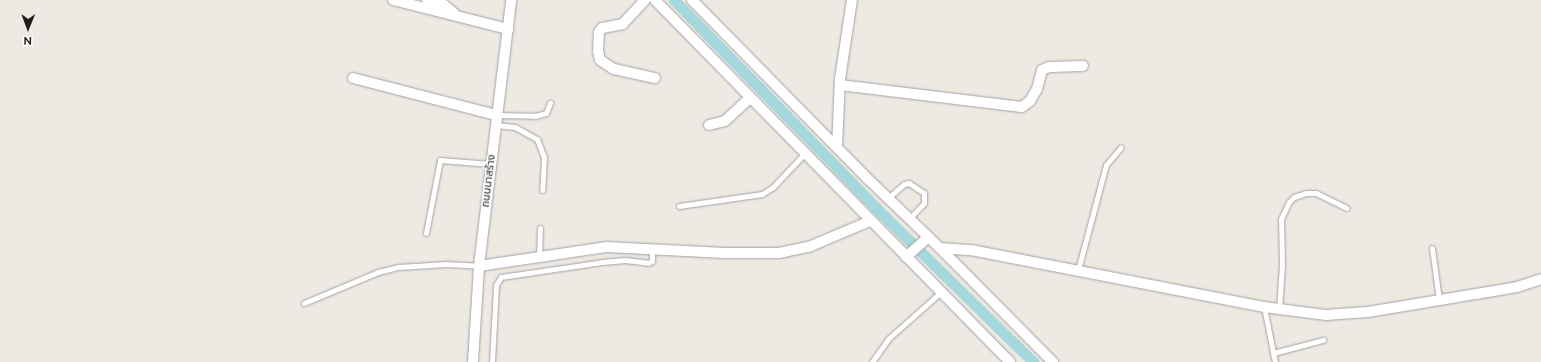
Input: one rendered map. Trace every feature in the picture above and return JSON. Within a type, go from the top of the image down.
[{"type":"street","points":[[393,0],[508,29]]},
{"type":"street","points":[[428,0],[444,5],[458,16]]},
{"type":"street","name":"ถนนนาสร้าง","points":[[473,362],[479,266],[511,0]]},
{"type":"street","points":[[645,0],[623,24],[602,28],[599,32],[598,51],[600,60],[614,69],[656,78]]},
{"type":"street","points":[[655,0],[750,98],[805,152],[870,221],[908,254],[941,292],[1010,362]]},
{"type":"street","points":[[692,0],[909,219],[925,239],[940,248],[1053,362]]},
{"type":"street","points":[[837,147],[840,85],[852,0]]},
{"type":"street","points":[[840,85],[1022,108],[1030,101],[1037,89],[1042,70],[1049,66],[1083,66]]},
{"type":"street","points":[[353,78],[496,120]]},
{"type":"street","points":[[709,125],[725,121],[750,98]]},
{"type":"street","points":[[479,266],[606,247],[652,248],[725,253],[779,253],[811,246],[870,221]]},
{"type":"street","points":[[908,254],[925,239]]},
{"type":"street","points":[[940,248],[971,250],[1279,310],[1347,315],[1517,287],[1541,279]]},
{"type":"lane","points":[[496,120],[535,116],[546,113],[550,103]]},
{"type":"lane","points":[[496,120],[515,127],[537,138],[544,157],[542,190]]},
{"type":"lane","points":[[1078,270],[1106,165],[1121,147]]},
{"type":"lane","points":[[679,206],[762,194],[772,187],[805,152]]},
{"type":"lane","points":[[426,233],[440,160],[491,164]]},
{"type":"lane","points":[[888,198],[904,184],[909,183],[924,193],[924,203],[909,219]]},
{"type":"lane","points":[[1279,310],[1282,265],[1281,219],[1288,202],[1294,197],[1306,193],[1316,193],[1347,208]]},
{"type":"lane","points":[[538,256],[540,228]]},
{"type":"lane","points":[[492,362],[496,285],[501,277],[602,262],[648,262],[652,261],[652,248]]},
{"type":"lane","points":[[1432,248],[1439,300]]},
{"type":"lane","points":[[304,303],[378,272],[398,267],[446,264],[479,266]]},
{"type":"lane","points":[[872,362],[888,340],[941,292]]},
{"type":"lane","points":[[1264,307],[1275,362]]},
{"type":"lane","points":[[1274,353],[1323,340]]},
{"type":"waterway","points":[[674,0],[877,209],[1033,362]]}]
